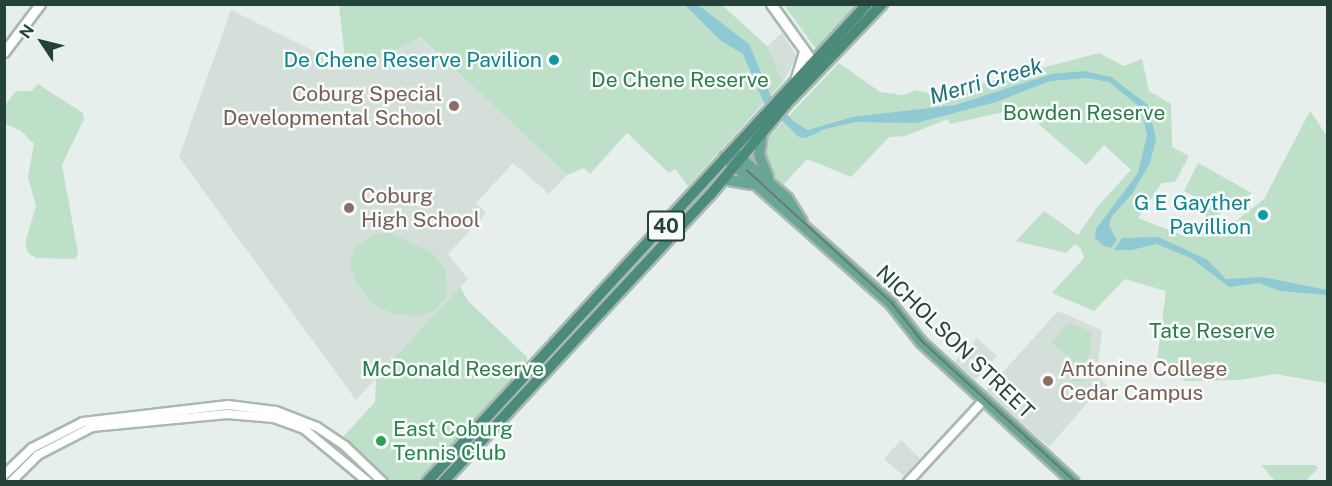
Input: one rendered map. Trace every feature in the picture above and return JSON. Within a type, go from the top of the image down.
[{"type":"highway","name":"40","points":[[782,102],[794,82],[816,66],[867,4]]},
{"type":"highway","name":"40","points":[[427,482],[700,187],[732,158],[816,66],[882,4]]},
{"type":"highway","name":"40","points":[[443,482],[710,195],[723,179],[732,158]]},
{"type":"highway","points":[[700,187],[710,195]]},
{"type":"main road","points":[[4,52],[40,4]]},
{"type":"main road","points":[[771,4],[816,66]]},
{"type":"main road","points":[[794,82],[804,52]]},
{"type":"main road","points":[[762,125],[759,155],[770,183]]},
{"type":"main road","name":"NICHOLSON STREET","points":[[732,158],[770,183],[790,202],[809,232]]},
{"type":"main road","name":"NICHOLSON STREET","points":[[732,158],[755,185],[891,304],[921,342],[1074,482]]},
{"type":"main road","points":[[723,179],[755,185]]},
{"type":"street","points":[[908,482],[984,400]]},
{"type":"street","points":[[4,475],[57,443],[80,426],[159,416],[252,410],[324,431],[383,482]]},
{"type":"street","points":[[275,415],[314,435],[368,482]]},
{"type":"street","points":[[11,482],[19,466]]},
{"type":"shaded area","name":"Coburg High School","points":[[231,10],[346,67],[366,65],[419,37],[567,175],[549,194],[513,163],[476,203],[486,213],[448,254],[468,279],[356,400],[179,157]]},
{"type":"shaded area","points":[[782,33],[797,57],[783,82],[767,46]]},
{"type":"shaded area","name":"Antonine College Cedar Campus","points":[[1058,311],[1102,330],[1097,374],[1109,388],[1090,400],[1049,447],[986,391]]},
{"type":"shaded area","points":[[977,338],[997,356],[975,380],[955,362]]},
{"type":"shaded area","points":[[901,440],[920,458],[904,476],[884,459]]},
{"type":"green space","name":"De Chene Reserve","points":[[339,5],[722,5],[767,46],[783,82],[688,186],[675,169],[669,173],[627,133],[590,174],[584,168],[567,175],[420,37],[366,65],[346,67]]},
{"type":"green space","points":[[784,5],[857,5],[816,49]]},
{"type":"green space","points":[[1099,53],[1124,66],[1142,59],[1149,91],[1171,104],[1172,147],[1189,156],[1175,182],[1162,183],[1138,218],[1187,237],[1235,222],[1264,199],[1310,111],[1327,136],[1327,383],[1275,374],[1240,380],[1185,381],[1157,360],[1166,291],[1125,279],[1094,311],[1052,293],[1084,258],[1081,249],[1075,244],[1066,253],[1016,241],[1044,211],[1078,235],[1098,206],[1131,170],[1104,145],[1086,165],[1025,112],[1030,106],[950,124],[948,119],[905,136],[889,137],[851,177],[807,159],[783,185],[770,172],[763,154],[764,142],[839,63],[880,92],[903,95],[916,90],[945,98],[961,95],[981,84]]},
{"type":"green space","points":[[38,84],[83,113],[84,119],[62,165],[78,253],[76,259],[36,258],[28,253],[25,243],[36,206],[28,177],[34,144],[21,131],[5,124],[5,105],[16,91],[31,91]]},
{"type":"green space","points":[[1198,163],[1252,193],[1227,211],[1203,220],[1211,205],[1184,191]]},
{"type":"green space","points":[[391,233],[432,253],[446,271],[447,296],[435,310],[420,316],[394,314],[374,305],[356,283],[350,264],[355,248],[373,235]]},
{"type":"green space","name":"McDonald Reserve","points":[[460,287],[468,301],[527,357],[527,363],[418,481],[389,481],[342,438],[375,402],[376,378]]},
{"type":"green space","points":[[1069,323],[1092,332],[1085,381],[1072,382],[1067,355],[1051,342]]},
{"type":"green space","points":[[1261,465],[1315,465],[1318,468],[1306,481],[1275,481]]},
{"type":"water","points":[[685,5],[698,5],[749,44],[771,96],[794,122],[808,130],[853,117],[955,105],[1052,74],[1084,71],[1111,77],[1148,105],[1156,139],[1150,163],[1132,194],[1112,216],[1109,226],[1117,240],[1111,248],[1104,246],[1095,238],[1096,229],[1138,173],[1147,135],[1141,108],[1109,82],[1087,78],[1050,81],[996,102],[916,123],[856,122],[825,129],[806,138],[799,137],[764,103],[743,54],[720,40]]},
{"type":"water","points":[[1158,237],[1206,259],[1226,279],[1262,277],[1327,290],[1327,295],[1280,291],[1259,283],[1229,287],[1191,258],[1156,244],[1132,250],[1114,250],[1122,238]]},
{"type":"tram line","points":[[747,170],[892,303],[922,341],[1076,482]]},
{"type":"place","name":"De Chene Reserve Pavilion","points":[[554,60]]},
{"type":"place","name":"Coburg Special Developmental School","points":[[454,106]]},
{"type":"place","name":"Coburg High School","points":[[349,208]]},
{"type":"place","name":"G E Gayther Pavillion","points":[[1263,215]]},
{"type":"place","name":"Antonine College Cedar Campus","points":[[1048,381]]},
{"type":"place","name":"East Coburg Tennis Club","points":[[381,441]]},
{"type":"water label","name":"Merri Creek","points":[[986,81]]},
{"type":"park label","name":"Bowden Reserve","points":[[1084,113]]},
{"type":"park label","name":"Tate Reserve","points":[[1212,331]]}]
